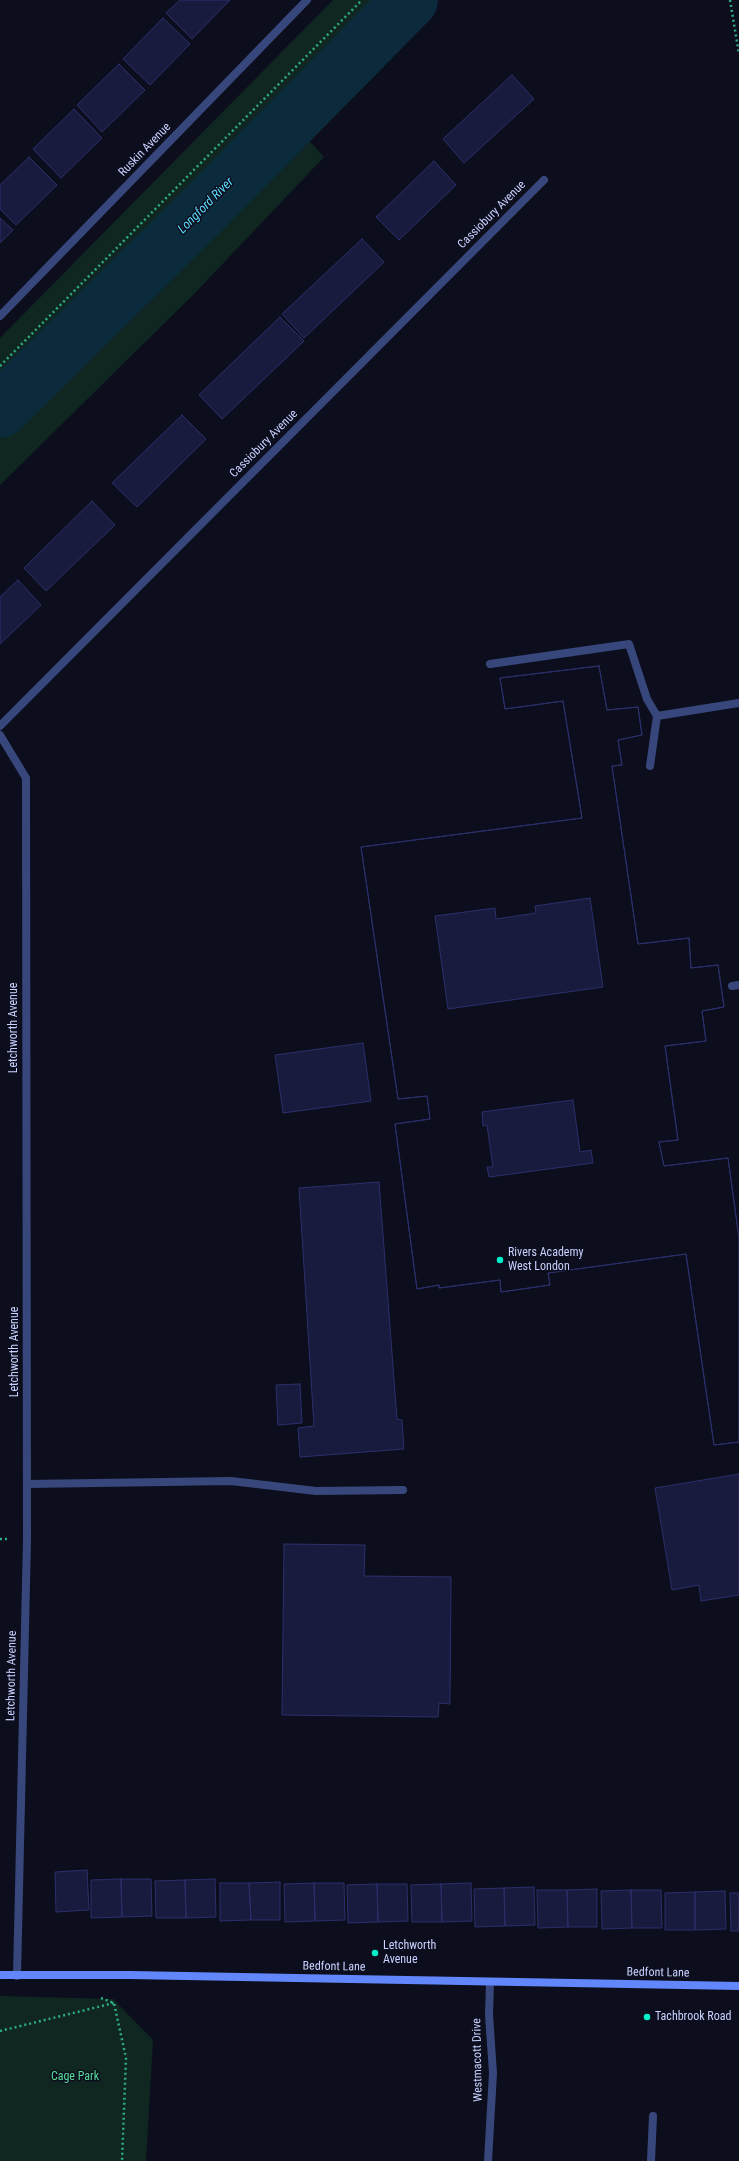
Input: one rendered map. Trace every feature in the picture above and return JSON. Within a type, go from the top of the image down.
[{"type":"main road","name":"Bedfont Lane","points":[[0,1975],[130,1975],[739,1986]]},
{"type":"street","name":"Ruskin Avenue","points":[[0,316],[307,0]]},
{"type":"street","name":"Cassiobury Avenue","points":[[0,726],[544,180]]},
{"type":"street","points":[[490,664],[629,644],[647,699],[657,716],[650,766]]},
{"type":"street","points":[[657,716],[739,703]]},
{"type":"street","name":"Letchworth Avenue","points":[[0,735],[26,778],[27,1484],[18,1976]]},
{"type":"street","points":[[27,1484],[231,1481],[316,1491],[403,1490]]},
{"type":"street","name":"Westmacott Drive","points":[[488,2161],[493,2073],[489,2015],[490,1982]]},
{"type":"street","points":[[651,2161],[652,2116]]},
{"type":"path","points":[[0,366],[362,0]]},
{"type":"path","points":[[730,0],[739,54]]},
{"type":"path","points":[[101,1998],[114,2003]]},
{"type":"path","points":[[0,2031],[114,2003]]},
{"type":"path","points":[[114,2003],[126,2058],[122,2161]]},
{"type":"green space","points":[[333,0],[385,0],[120,275],[0,393],[0,338]]},
{"type":"green space","points":[[303,134],[324,157],[194,294],[0,485],[0,430]]},
{"type":"green space","name":"Cage Park","points":[[0,1996],[113,1999],[153,2040],[146,2161],[0,2161]]},
{"type":"building","points":[[180,0],[230,0],[192,39],[166,13]]},
{"type":"building","points":[[163,18],[190,44],[150,85],[123,59]]},
{"type":"building","points":[[119,64],[145,90],[102,132],[77,105]]},
{"type":"building","points":[[512,75],[534,99],[464,163],[443,139]]},
{"type":"building","points":[[74,109],[102,138],[61,178],[33,149]]},
{"type":"building","points":[[29,157],[57,185],[16,225],[0,209],[0,185]]},
{"type":"building","points":[[434,161],[456,185],[399,240],[376,217]]},
{"type":"building","points":[[0,218],[13,230],[0,243]]},
{"type":"building","points":[[362,239],[384,262],[304,338],[282,314]]},
{"type":"building","points":[[280,317],[304,341],[222,419],[199,395]]},
{"type":"building","points":[[182,415],[206,439],[137,507],[112,483]]},
{"type":"building","points":[[92,501],[115,525],[46,591],[24,568]]},
{"type":"building","points":[[18,580],[41,605],[0,644],[0,597]]},
{"type":"building","points":[[599,666],[607,710],[638,707],[642,735],[618,740],[622,765],[612,766],[638,944],[689,938],[691,968],[718,965],[724,1007],[702,1011],[706,1041],[665,1046],[678,1140],[659,1142],[664,1166],[728,1158],[739,1238],[739,1442],[714,1445],[686,1254],[548,1273],[550,1285],[501,1292],[500,1280],[439,1288],[439,1285],[417,1289],[395,1124],[430,1119],[427,1096],[398,1099],[361,847],[582,818],[563,701],[505,709],[500,678]],"holes":[[[590,898],[603,987],[448,1009],[435,916],[495,908],[496,919],[536,913],[535,906]],[[573,1100],[580,1152],[591,1150],[593,1163],[489,1177],[487,1167],[493,1167],[487,1125],[483,1126],[482,1112]]]},
{"type":"building","points":[[599,666],[607,710],[638,707],[642,735],[618,740],[622,765],[612,766],[638,944],[689,938],[691,968],[718,965],[724,1007],[702,1011],[706,1041],[665,1046],[678,1140],[659,1142],[664,1166],[728,1158],[739,1238],[739,1442],[714,1445],[686,1254],[548,1273],[550,1285],[501,1292],[500,1280],[439,1288],[439,1285],[417,1289],[395,1124],[430,1119],[427,1096],[398,1099],[361,847],[582,818],[563,701],[505,709],[500,678]]},
{"type":"building","points":[[363,1043],[371,1101],[283,1113],[275,1055]]},
{"type":"building","points":[[379,1182],[397,1419],[402,1420],[404,1449],[300,1457],[298,1428],[314,1426],[299,1188]]},
{"type":"building","points":[[300,1384],[302,1423],[278,1425],[276,1385]]},
{"type":"building","points":[[739,1474],[739,1595],[701,1601],[699,1585],[672,1590],[655,1488]]},
{"type":"building","points":[[284,1544],[365,1545],[364,1576],[451,1577],[450,1704],[439,1703],[438,1717],[282,1715]]},
{"type":"building","points":[[87,1870],[89,1910],[56,1912],[55,1872]]},
{"type":"building","points":[[121,1879],[151,1879],[152,1916],[122,1917]]},
{"type":"building","points":[[121,1879],[122,1917],[91,1918],[91,1880]]},
{"type":"building","points":[[215,1879],[216,1917],[186,1918],[185,1880]]},
{"type":"building","points":[[185,1880],[186,1918],[156,1918],[155,1881]]},
{"type":"building","points":[[280,1882],[280,1920],[251,1920],[249,1883]]},
{"type":"building","points":[[220,1883],[249,1883],[251,1920],[220,1921]]},
{"type":"building","points":[[314,1883],[344,1883],[345,1920],[315,1921]]},
{"type":"building","points":[[314,1883],[315,1921],[285,1922],[284,1884]]},
{"type":"building","points":[[471,1883],[472,1921],[442,1922],[441,1884]]},
{"type":"building","points":[[377,1884],[407,1884],[408,1921],[378,1922]]},
{"type":"building","points":[[377,1884],[378,1922],[348,1923],[347,1885]]},
{"type":"building","points":[[441,1884],[442,1922],[412,1922],[411,1885]]},
{"type":"building","points":[[534,1887],[535,1925],[505,1926],[504,1888]]},
{"type":"building","points":[[504,1888],[505,1926],[475,1927],[474,1889]]},
{"type":"building","points":[[597,1889],[597,1927],[568,1927],[567,1890]]},
{"type":"building","points":[[537,1890],[567,1890],[568,1927],[538,1928]]},
{"type":"building","points":[[631,1890],[661,1890],[662,1928],[632,1928]]},
{"type":"building","points":[[631,1890],[632,1928],[602,1929],[601,1891]]},
{"type":"building","points":[[725,1891],[726,1929],[695,1930],[695,1892]]},
{"type":"building","points":[[695,1892],[695,1930],[665,1930],[665,1893]]},
{"type":"building","points":[[730,1893],[739,1893],[739,1931],[731,1931]]},
{"type":"waterway","name":"Longford River","points":[[0,410],[203,210],[410,0]]},
{"type":"place","name":"Rivers Academy West London","points":[[500,1260]]},
{"type":"place","name":"Letchworth Avenue","points":[[375,1953]]},
{"type":"place","name":"Tachbrook Road","points":[[647,2017]]}]
